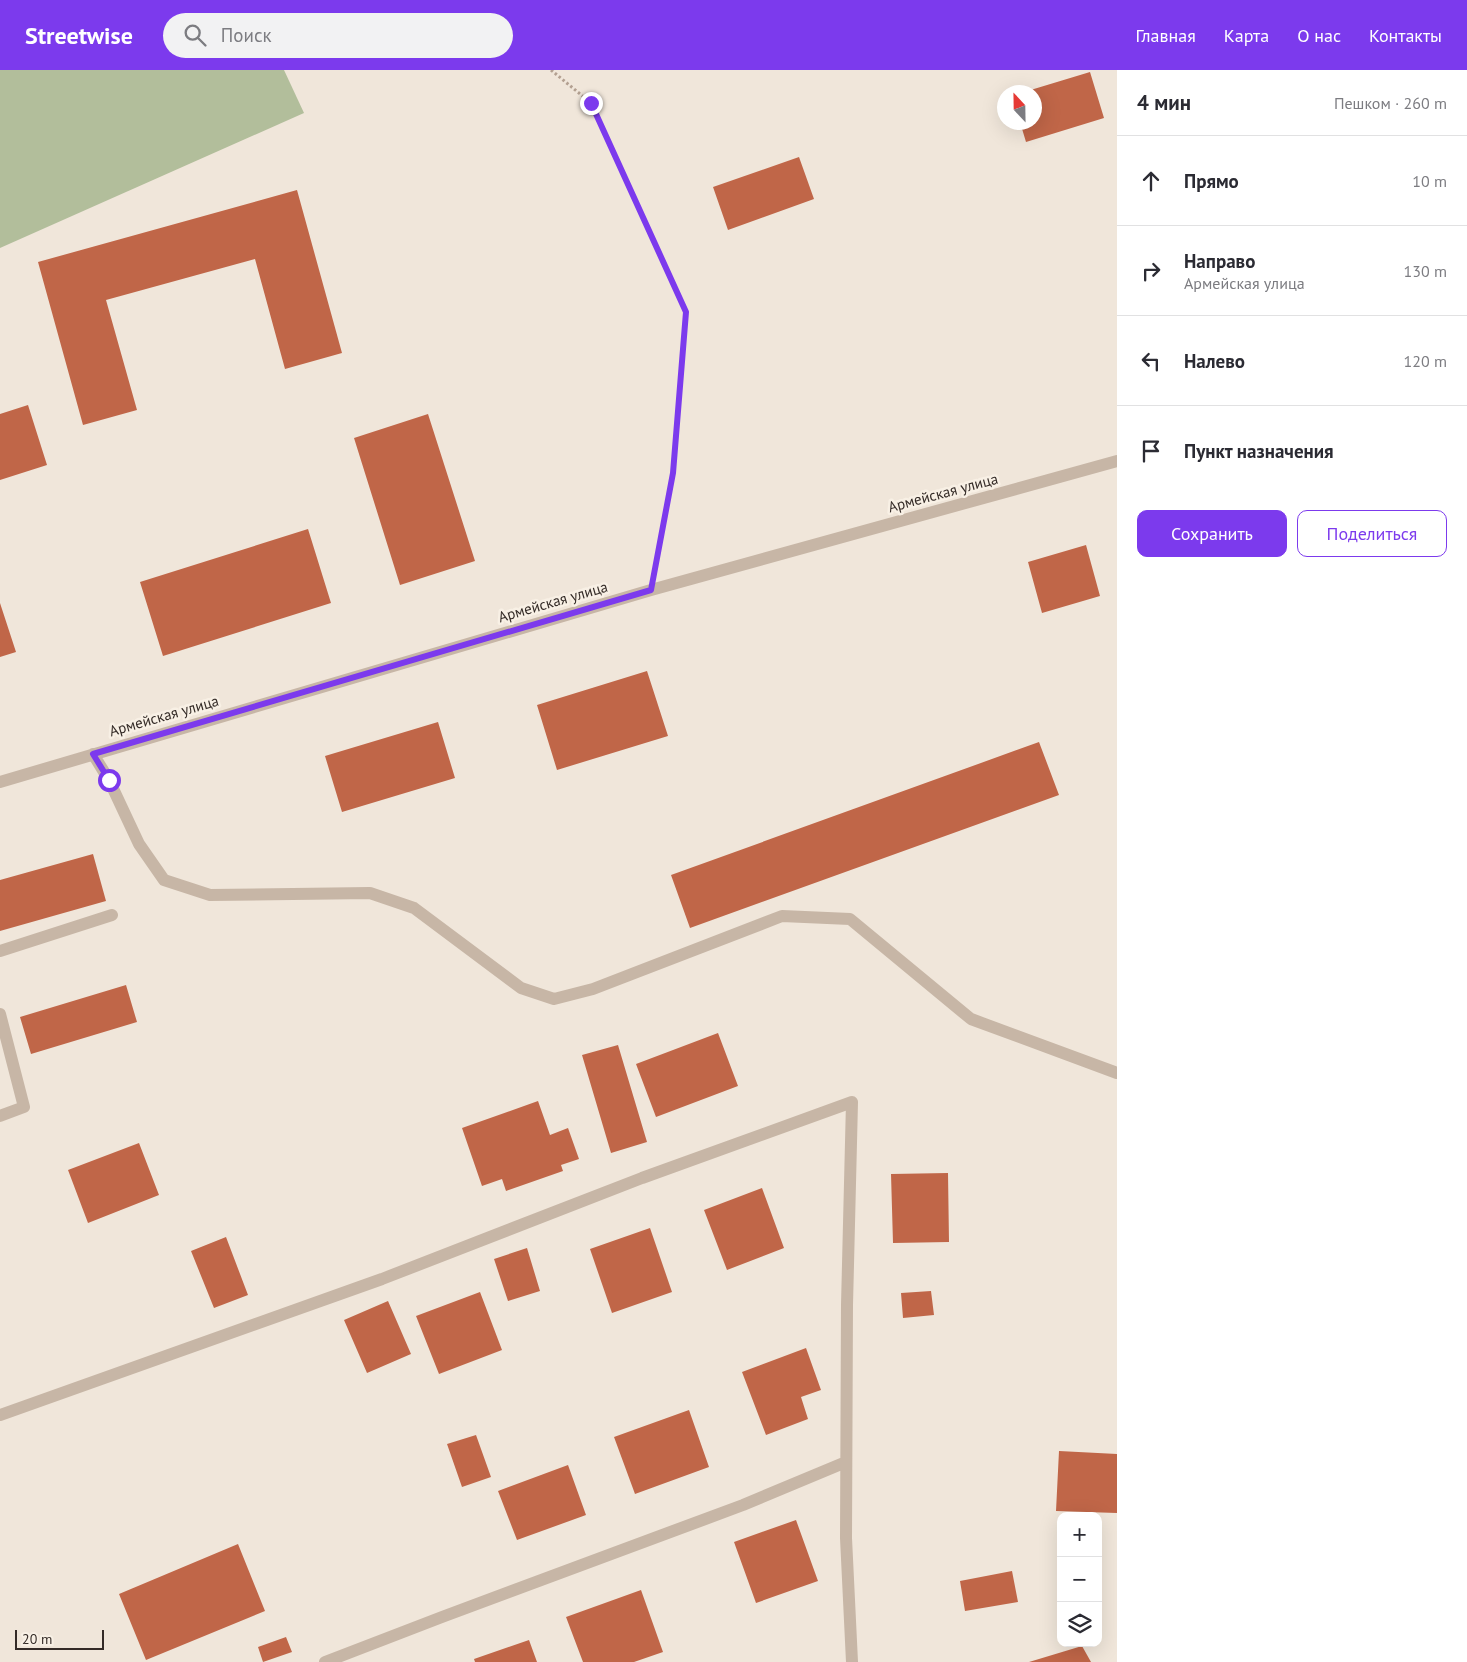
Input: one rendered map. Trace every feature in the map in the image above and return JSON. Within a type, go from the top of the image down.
[{"type":"street","name":"Армейская улица","points":[[0,782],[651,590],[1117,461]]},
{"type":"street","points":[[93,754],[109,780],[139,844],[164,880],[210,895],[370,893],[414,908],[521,988],[554,999],[592,989],[782,916],[850,919],[970,1019],[1117,1073]]},
{"type":"street","points":[[0,951],[112,915]]},
{"type":"street","points":[[0,1014],[24,1107],[0,1116]]},
{"type":"street","points":[[0,1415],[382,1279],[642,1178],[852,1102],[847,1305],[846,1462],[846,1538],[852,1662]]},
{"type":"street","points":[[325,1662],[744,1505],[846,1462]]},
{"type":"path","points":[[551,70],[591,103],[686,312],[673,473],[651,590]]},
{"type":"green space","points":[[0,70],[284,70],[304,113],[0,248]]},
{"type":"building","points":[[1090,72],[1104,118],[1026,142],[1022,130],[1042,130],[1042,87]]},
{"type":"building","points":[[799,157],[814,199],[728,230],[713,187]]},
{"type":"building","points":[[297,190],[342,353],[285,369],[255,259],[106,300],[137,410],[83,425],[38,262]]},
{"type":"building","points":[[28,405],[47,465],[0,480],[0,414]]},
{"type":"building","points":[[428,414],[475,561],[400,585],[354,438]]},
{"type":"building","points":[[308,529],[331,603],[163,656],[140,582]]},
{"type":"building","points":[[1086,545],[1100,596],[1042,613],[1028,562]]},
{"type":"building","points":[[0,603],[16,652],[0,657]]},
{"type":"building","points":[[647,671],[668,736],[557,770],[537,705]]},
{"type":"building","points":[[438,722],[455,778],[342,812],[325,756]]},
{"type":"building","points":[[1039,742],[1059,795],[690,928],[671,875]]},
{"type":"building","points":[[93,854],[106,901],[0,931],[0,880]]},
{"type":"building","points":[[126,985],[137,1022],[31,1054],[20,1017]]},
{"type":"building","points":[[718,1033],[738,1086],[656,1117],[636,1064]]},
{"type":"building","points":[[618,1045],[647,1142],[611,1153],[582,1055]]},
{"type":"building","points":[[538,1101],[550,1135],[568,1128],[579,1159],[561,1165],[563,1171],[506,1191],[502,1179],[482,1186],[462,1128]]},
{"type":"building","points":[[139,1143],[159,1195],[88,1223],[68,1170]]},
{"type":"building","points":[[948,1173],[949,1242],[893,1243],[891,1174]]},
{"type":"building","points":[[762,1188],[784,1248],[727,1270],[704,1210]]},
{"type":"building","points":[[650,1228],[672,1292],[612,1313],[590,1249]]},
{"type":"building","points":[[226,1237],[248,1295],[214,1308],[191,1251]]},
{"type":"building","points":[[527,1248],[540,1291],[508,1301],[494,1259]]},
{"type":"building","points":[[931,1291],[934,1315],[903,1318],[901,1293]]},
{"type":"building","points":[[480,1292],[502,1350],[439,1374],[416,1316]]},
{"type":"building","points":[[388,1301],[411,1354],[367,1373],[344,1320]]},
{"type":"building","points":[[806,1348],[821,1390],[801,1397],[808,1419],[766,1435],[742,1372]]},
{"type":"building","points":[[689,1410],[709,1467],[635,1494],[614,1437]]},
{"type":"building","points":[[476,1435],[491,1477],[462,1487],[447,1444]]},
{"type":"building","points":[[1059,1451],[1117,1454],[1117,1513],[1056,1511]]},
{"type":"building","points":[[568,1465],[586,1515],[517,1540],[498,1491]]},
{"type":"building","points":[[796,1520],[818,1581],[756,1603],[734,1542]]},
{"type":"building","points":[[238,1544],[265,1611],[146,1660],[119,1594]]},
{"type":"building","points":[[1012,1571],[1018,1602],[965,1611],[960,1581]]},
{"type":"building","points":[[641,1590],[663,1652],[634,1662],[583,1662],[566,1617]]},
{"type":"building","points":[[286,1637],[292,1652],[263,1662],[258,1647]]},
{"type":"building","points":[[529,1640],[537,1662],[475,1662],[474,1659]]},
{"type":"building","points":[[1083,1647],[1091,1662],[1029,1662]]},
{"type":"route","points":[[109,780],[93,754],[651,590],[673,473],[686,312],[591,103]]}]
